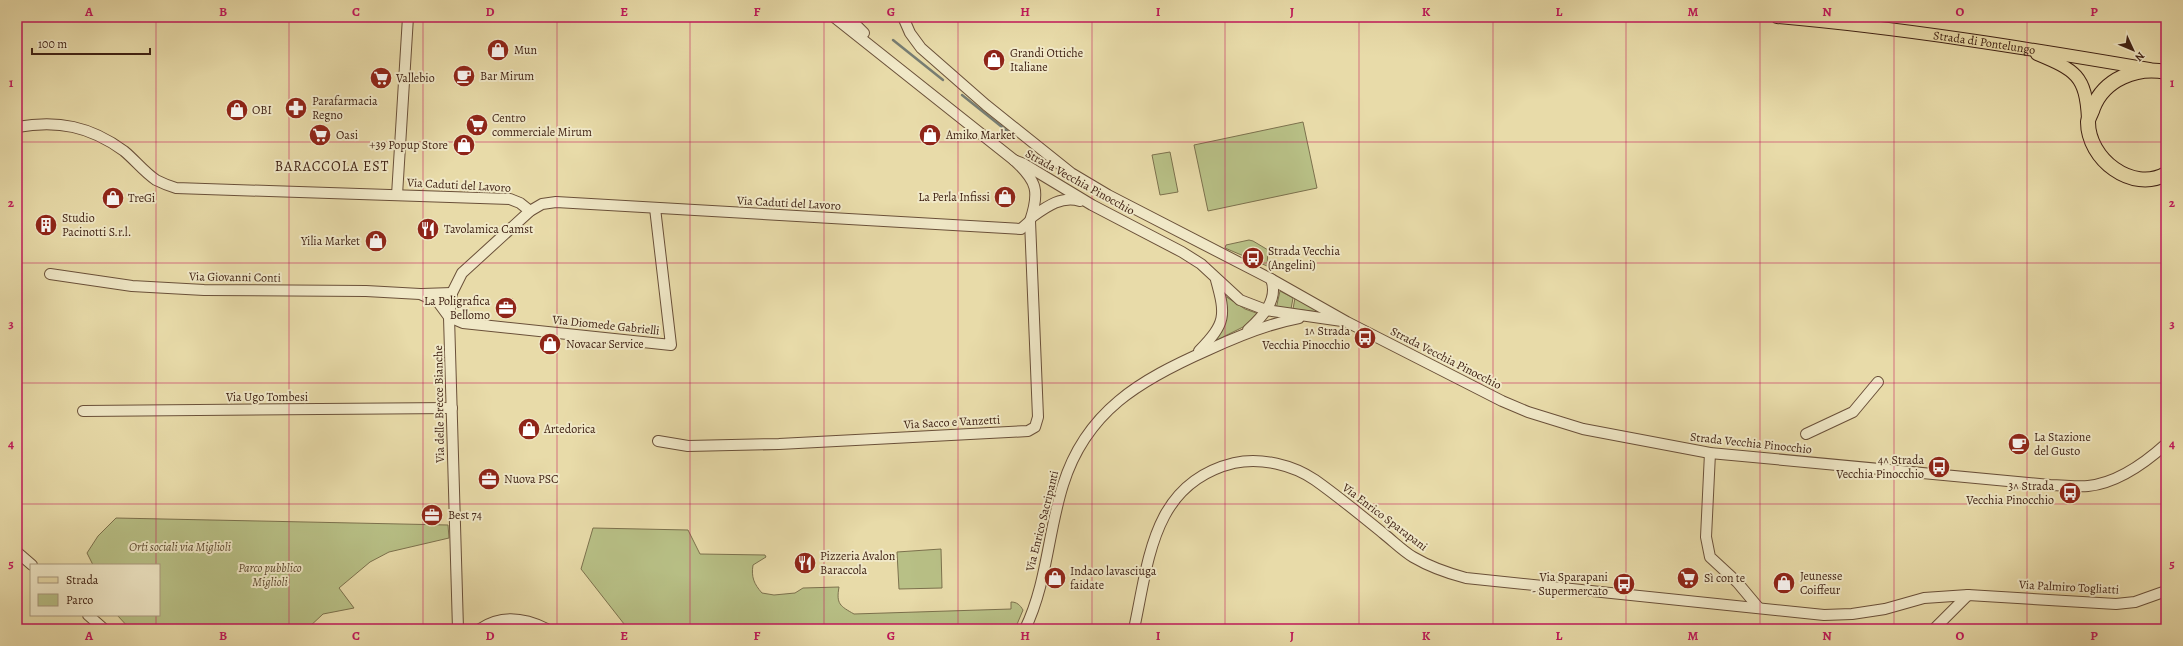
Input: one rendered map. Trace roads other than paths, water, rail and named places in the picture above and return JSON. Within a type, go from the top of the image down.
[{"type":"highway","name":"Strada di Pontelungo","points":[[2150,69],[2166,72]]},
{"type":"highway","points":[[2150,69],[2135,72],[2108,86],[2095,103],[2088,122],[2098,152],[2106,164],[2117,172],[2138,179],[2151,179],[2166,174]]},
{"type":"main road","name":"Strada di Pontelungo","points":[[1777,17],[1845,23],[2021,48],[2150,69]]},
{"type":"main road","points":[[2021,48],[2068,67],[2078,78],[2084,88],[2087,102],[2088,122]]},
{"type":"street","points":[[397,195],[408,17]]},
{"type":"street","name":"Strada Vecchia Pinocchio","points":[[834,17],[1014,160],[1024,164],[1092,205],[1182,252],[1201,264],[1216,280],[1240,300],[1266,310],[1347,322]]},
{"type":"street","points":[[848,17],[868,37],[877,51]]},
{"type":"street","points":[[896,17],[910,33]]},
{"type":"street","name":"Strada Vecchia Pinocchio","points":[[903,17],[910,33],[921,48],[970,91],[1071,173],[1108,196],[1271,279],[1347,322],[1477,389],[1528,412],[1583,429],[1710,453],[2050,485],[2088,486],[2116,478],[2149,459],[2166,444]]},
{"type":"street","name":"Strada Vecchia Pinocchio","points":[[908,17],[910,33]]},
{"type":"street","name":"Via Caduti del Lavoro","points":[[17,127],[36,124],[66,124],[88,131],[124,152],[156,180],[176,188],[510,199],[520,203],[530,211],[542,204],[556,202],[1021,229],[1031,219]]},
{"type":"street","name":"Via Sacco e Vanzetti","points":[[658,442],[688,446],[779,444],[1028,431],[1035,427],[1038,417],[1031,219],[1035,185],[1029,174],[1014,160]]},
{"type":"street","points":[[1031,219],[1046,207],[1063,199],[1074,199],[1092,205]]},
{"type":"street","name":"Via Diomede Gabrielli","points":[[449,317],[463,323],[671,344],[655,208]]},
{"type":"street","name":"Via delle Brecce Bianche","points":[[458,629],[449,317],[452,293],[462,273],[530,211]]},
{"type":"street","name":"Via Giovanni Conti","points":[[50,274],[132,286],[204,290],[366,291],[420,294],[452,293]]},
{"type":"street","points":[[1266,310],[1274,292],[1271,279]]},
{"type":"street","name":"Via Enrico Sacripanti","points":[[1193,356],[1212,337],[1224,314],[1216,280]]},
{"type":"street","name":"Via Giovanni Conti","points":[[420,294],[438,302],[449,317]]},
{"type":"street","name":"Via Enrico Sacripanti","points":[[1245,333],[1266,310]]},
{"type":"street","name":"Via Enrico Sacripanti","points":[[1026,629],[1037,598],[1062,488],[1069,468],[1088,432],[1112,407],[1135,387],[1193,356],[1272,323],[1307,317]]},
{"type":"street","points":[[1806,434],[1853,412],[1878,382]]},
{"type":"street","name":"Via Ugo Tombesi","points":[[83,411],[452,408]]},
{"type":"street","points":[[1710,453],[1706,537],[1710,558],[1736,582],[1758,607]]},
{"type":"street","name":"Via Enrico Sparapani","points":[[1134,629],[1154,538],[1161,519],[1172,501],[1188,485],[1210,471],[1240,462],[1258,461],[1296,469],[1315,480],[1412,556],[1444,572],[1466,578],[1501,583],[1758,607],[1797,613],[1852,614],[1885,609],[1924,598],[1968,595]]},
{"type":"street","points":[[17,552],[31,564]]},
{"type":"street","name":"Via Palmiro Togliatti","points":[[1968,595],[2116,604],[2135,602],[2166,591]]},
{"type":"street","points":[[1934,629],[1968,595]]},
{"type":"street","points":[[89,616],[104,629]]},
{"type":"street","points":[[480,629],[488,623],[506,619],[524,620],[547,629]]},
{"type":"waterway","points":[[893,40],[943,80]]},
{"type":"waterway","points":[[962,95],[1007,131]]},
{"type":"place","name":"Mun","points":[[498,50]]},
{"type":"place","name":"Grandi Ottiche Italiane","points":[[994,60]]},
{"type":"place","name":"Bar Mirum","points":[[464,76]]},
{"type":"place","name":"Vallebio","points":[[381,78]]},
{"type":"place","name":"Parafarmacia Regno","points":[[296,108]]},
{"type":"place","name":"OBI","points":[[237,110]]},
{"type":"place","name":"Centro commerciale Mirum","points":[[477,125]]},
{"type":"place","name":"Oasi","points":[[320,135]]},
{"type":"place","name":"Amiko Market","points":[[930,135]]},
{"type":"place","name":"+39 Popup Store","points":[[464,145]]},
{"type":"place","name":"La Perla Infissi","points":[[1005,197]]},
{"type":"place","name":"TreGi","points":[[113,198]]},
{"type":"place","name":"Studio Pacinotti S.r.l.","points":[[46,225]]},
{"type":"place","name":"Tavolamica Camst","points":[[428,229]]},
{"type":"place","name":"Yilia Market","points":[[376,241]]},
{"type":"place","name":"Strada Vecchia (Angelini)","points":[[1253,258]]},
{"type":"place","name":"La Poligrafica Bellomo","points":[[506,308]]},
{"type":"place","name":"1^ Strada Vecchia Pinocchio","points":[[1365,338]]},
{"type":"place","name":"Novacar Service","points":[[550,344]]},
{"type":"place","name":"Artedorica","points":[[529,429]]},
{"type":"place","name":"La Stazione del Gusto","points":[[2019,444]]},
{"type":"place","name":"4^ Strada Vecchia Pinocchio","points":[[1939,467]]},
{"type":"place","name":"Nuova PSC","points":[[489,479]]},
{"type":"place","name":"3^ Strada Vecchia Pinocchio","points":[[2070,493]]},
{"type":"place","name":"Best 74","points":[[432,515]]},
{"type":"place","name":"Pizzeria Avalon Baraccola","points":[[805,563]]},
{"type":"place","name":"Indaco lavasciuga faidate","points":[[1055,578]]},
{"type":"place","name":"Sì con te","points":[[1688,578]]},
{"type":"place","name":"Jeunesse Coiffeur","points":[[1784,583]]},
{"type":"place","name":"Via Sparapani - Supermercato","points":[[1624,584]]},
{"type":"district","name":"BARACCOLA EST","points":[[332,166]]},
{"type":"park label","name":"Orti sociali via Miglioli","points":[[180,547]]},
{"type":"park label","name":"Parco pubblico Miglioli","points":[[270,575]]}]
